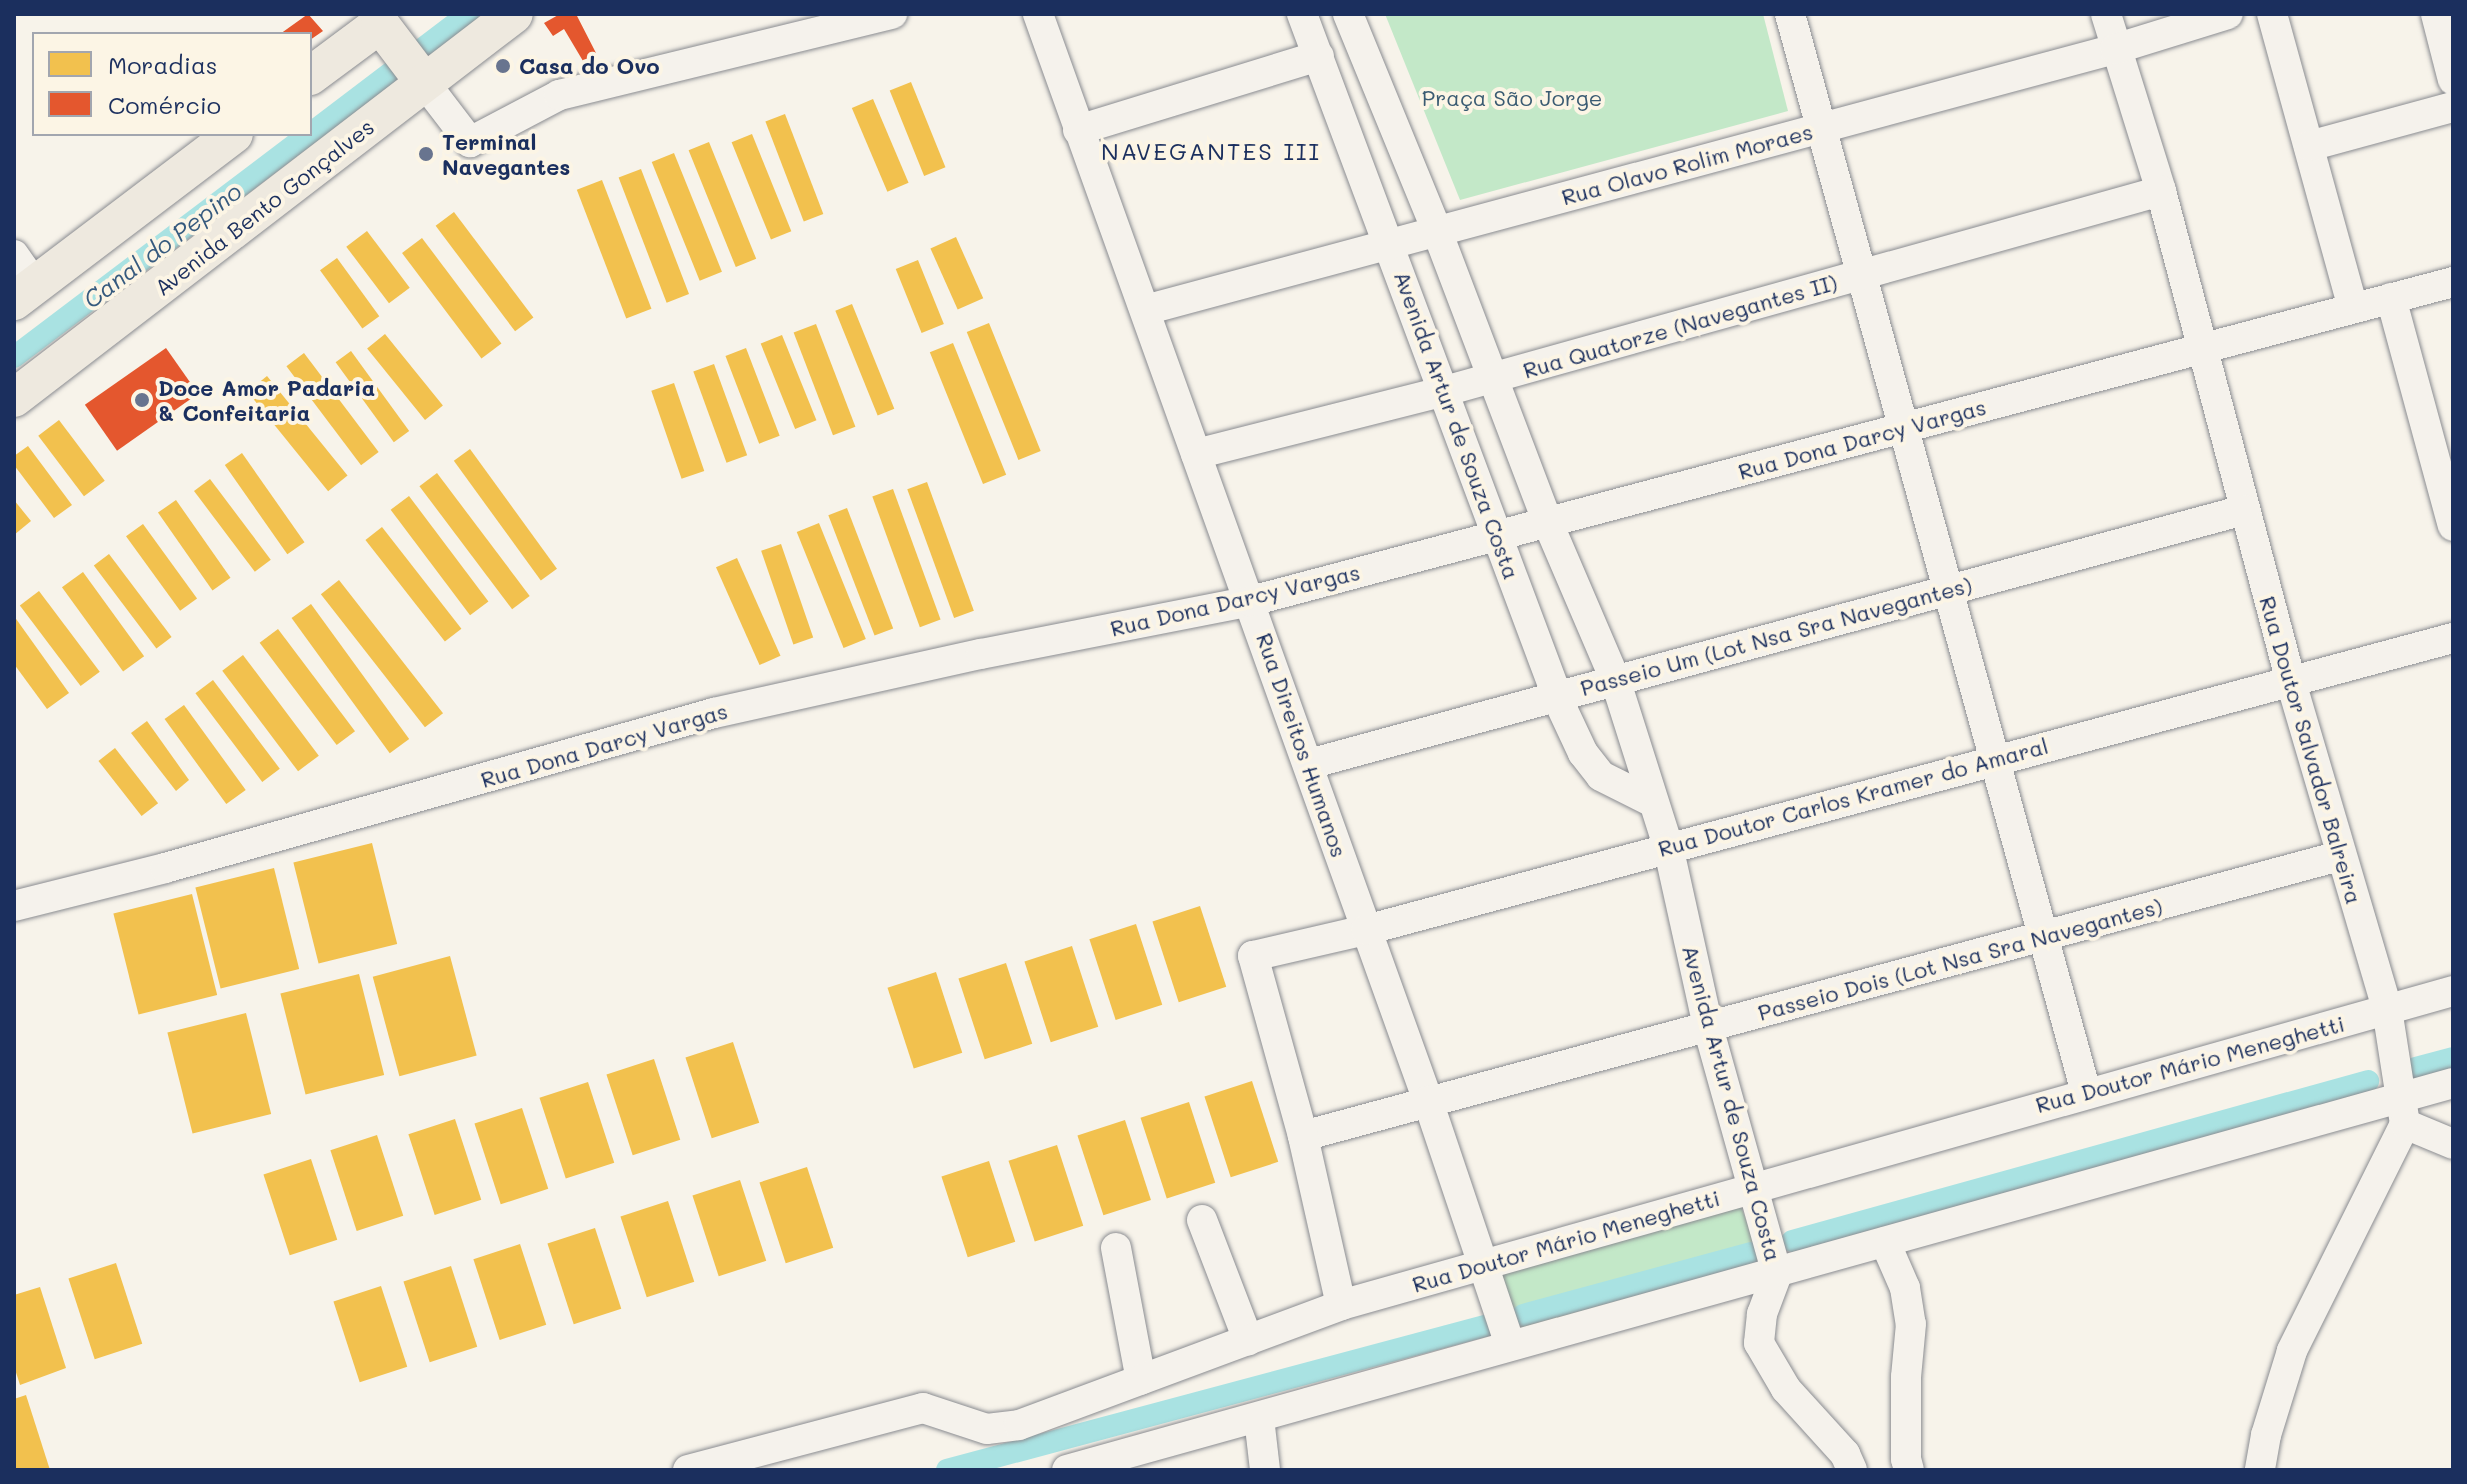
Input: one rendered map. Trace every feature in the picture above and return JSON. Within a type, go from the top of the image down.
[{"type":"main road","name":"Avenida Bento Gonçalves","points":[[14,398],[415,79],[514,14]]},
{"type":"main road","points":[[312,75],[380,25],[415,79]]},
{"type":"main road","points":[[21,280],[231,136]]},
{"type":"street","points":[[415,79],[470,142],[559,95],[892,14]]},
{"type":"street","name":"Rua Direitos Humanos","points":[[1038,14],[1309,764],[1510,1344]]},
{"type":"street","name":"Avenida Artur de Souza Costa","points":[[1303,14],[1560,704],[1583,753],[1601,776],[1653,802]]},
{"type":"street","name":"Avenida Artur de Souza Costa","points":[[1348,14],[1437,231],[1490,379],[1615,679],[1668,846],[1708,1027],[1750,1188],[1777,1274],[1762,1314],[1759,1343],[1786,1389],[1845,1454],[1852,1470]]},
{"type":"street","points":[[1790,14],[2086,1092]]},
{"type":"street","name":"Rua Doutor Salvador Balreira","points":[[2106,14],[2161,191],[2339,856],[2387,1009],[2404,1110]]},
{"type":"street","name":"Rua Olavo Rolim Moraes","points":[[1145,310],[2115,49],[2228,14]]},
{"type":"street","points":[[2272,14],[2353,308]]},
{"type":"street","points":[[2436,14],[2453,80]]},
{"type":"street","points":[[1078,130],[1319,56]]},
{"type":"street","points":[[1345,125],[1386,107]]},
{"type":"street","points":[[2309,146],[2453,107]]},
{"type":"street","name":"Rua Quatorze (Navegantes II)","points":[[1196,454],[1490,379],[2161,191]]},
{"type":"street","name":"Rua Dona Darcy Vargas","points":[[14,906],[165,868],[714,713],[981,654],[1251,601],[2453,282]]},
{"type":"street","points":[[2391,298],[2453,526]]},
{"type":"street","name":"Passeio Um (Lot Nsa Sra Navegantes)","points":[[1309,764],[2244,510]]},
{"type":"street","name":"Rua Doutor Carlos Kramer do Amaral","points":[[1303,1136],[1253,956],[1366,930],[1668,846],[2453,638]]},
{"type":"street","name":"Passeio Dois (Lot Nsa Sra Navegantes)","points":[[1303,1136],[2339,856]]},
{"type":"street","name":"Rua Doutor Mário Meneghetti","points":[[688,1470],[923,1408],[987,1429],[1019,1425],[1341,1305],[2086,1092],[2453,991]]},
{"type":"street","points":[[1067,1470],[1259,1418],[1510,1344],[1777,1274],[1885,1242],[2404,1110],[2453,1083]]},
{"type":"street","points":[[2404,1110],[2453,1144]]},
{"type":"street","points":[[2260,1470],[2266,1435],[2292,1351],[2404,1110]]},
{"type":"street","points":[[1303,1136],[1341,1305]]},
{"type":"street","points":[[1202,1220],[1248,1340]]},
{"type":"street","points":[[1885,1242],[1905,1288],[1911,1324],[1906,1377],[1906,1459],[1909,1470]]},
{"type":"street","points":[[1116,1248],[1141,1380]]},
{"type":"street","points":[[1259,1418],[1260,1464]]},
{"type":"green space","name":"Praça São Jorge","points":[[1385,14],[1763,14],[1788,111],[1460,200]]},
{"type":"green space","points":[[1738,1205],[1758,1254],[1755,1266],[1518,1329],[1500,1269]]},
{"type":"building: Moradias","points":[[911,82],[945,167],[924,176],[890,91]]},
{"type":"building: Moradias","points":[[873,99],[909,183],[887,192],[852,108]]},
{"type":"building: Moradias","points":[[785,114],[823,214],[804,221],[765,122]]},
{"type":"building: Moradias","points":[[752,134],[791,231],[771,240],[732,142]]},
{"type":"building: Moradias","points":[[709,142],[756,259],[736,267],[689,150]]},
{"type":"building: Moradias","points":[[674,153],[722,272],[700,281],[652,162]]},
{"type":"building: Moradias","points":[[641,169],[689,294],[667,303],[619,178]]},
{"type":"building: Moradias","points":[[602,180],[651,309],[626,319],[577,190]]},
{"type":"building: Moradias","points":[[454,212],[533,317],[515,331],[436,226]]},
{"type":"building: Moradias","points":[[367,231],[410,288],[389,303],[346,247]]},
{"type":"building: Moradias","points":[[956,237],[983,298],[958,310],[930,248]]},
{"type":"building: Moradias","points":[[422,238],[501,343],[481,358],[402,253]]},
{"type":"building: Moradias","points":[[337,258],[379,316],[362,329],[320,270]]},
{"type":"building: Moradias","points":[[918,260],[944,324],[922,333],[896,269]]},
{"type":"building: Moradias","points":[[852,304],[894,409],[878,416],[835,311]]},
{"type":"building: Moradias","points":[[989,323],[1041,451],[1018,460],[967,332]]},
{"type":"building: Moradias","points":[[816,324],[855,427],[833,435],[794,333]]},
{"type":"building: Moradias","points":[[385,334],[443,405],[425,420],[367,348]]},
{"type":"building: Moradias","points":[[782,335],[816,420],[795,429],[761,344]]},
{"type":"building: Moradias","points":[[953,343],[1006,475],[983,484],[930,352]]},
{"type":"building: Moradias","points":[[746,348],[780,436],[759,444],[725,356]]},
{"type":"building: Moradias","points":[[351,351],[409,431],[394,442],[336,362]]},
{"type":"building: Moradias","points":[[304,353],[379,452],[361,465],[286,366]]},
{"type":"building: Moradias","points":[[714,364],[747,455],[727,463],[693,372]]},
{"type":"building: Moradias","points":[[267,376],[348,475],[328,491],[248,392]]},
{"type":"building: Moradias","points":[[674,383],[704,471],[682,479],[651,391]]},
{"type":"building: Moradias","points":[[59,420],[105,481],[84,496],[38,436]]},
{"type":"building: Moradias","points":[[28,446],[72,505],[54,518],[14,465],[14,456]]},
{"type":"building: Moradias","points":[[470,449],[557,569],[541,580],[454,461]]},
{"type":"building: Moradias","points":[[242,453],[305,542],[287,554],[225,465]]},
{"type":"building: Moradias","points":[[437,473],[530,596],[512,609],[419,486]]},
{"type":"building: Moradias","points":[[210,479],[271,560],[255,572],[194,491]]},
{"type":"building: Moradias","points":[[927,482],[974,611],[954,618],[907,489]]},
{"type":"building: Moradias","points":[[893,489],[941,620],[920,627],[872,497]]},
{"type":"building: Moradias","points":[[409,496],[488,601],[470,615],[391,510]]},
{"type":"building: Moradias","points":[[14,500],[31,521],[14,535]]},
{"type":"building: Moradias","points":[[176,500],[230,578],[212,590],[158,513]]},
{"type":"building: Moradias","points":[[847,508],[893,628],[875,636],[828,515]]},
{"type":"building: Moradias","points":[[819,523],[866,639],[844,648],[797,532]]},
{"type":"building: Moradias","points":[[143,524],[197,598],[180,611],[126,536]]},
{"type":"building: Moradias","points":[[382,527],[461,629],[445,642],[365,540]]},
{"type":"building: Moradias","points":[[781,544],[813,638],[793,644],[761,551]]},
{"type":"building: Moradias","points":[[109,554],[172,637],[156,648],[94,565]]},
{"type":"building: Moradias","points":[[737,558],[781,656],[760,665],[716,567]]},
{"type":"building: Moradias","points":[[83,572],[144,656],[123,671],[62,587]]},
{"type":"building: Moradias","points":[[339,580],[443,713],[425,727],[321,594]]},
{"type":"building: Moradias","points":[[39,591],[100,672],[81,686],[20,605]]},
{"type":"building: Moradias","points":[[311,604],[409,739],[390,753],[292,618]]},
{"type":"building: Moradias","points":[[14,616],[69,693],[47,709],[14,664]]},
{"type":"building: Moradias","points":[[278,629],[355,731],[337,745],[260,643]]},
{"type":"building: Moradias","points":[[243,655],[319,756],[298,771],[222,671]]},
{"type":"building: Moradias","points":[[213,680],[280,769],[262,782],[195,693]]},
{"type":"building: Moradias","points":[[184,705],[246,790],[226,804],[165,719]]},
{"type":"building: Moradias","points":[[147,721],[189,780],[176,791],[131,733]]},
{"type":"building: Moradias","points":[[115,748],[158,803],[142,816],[98,761]]},
{"type":"building: Moradias","points":[[372,843],[397,944],[319,964],[293,863]]},
{"type":"building: Moradias","points":[[274,868],[299,969],[221,989],[195,888]]},
{"type":"building: Moradias","points":[[192,894],[217,995],[139,1015],[113,914]]},
{"type":"building: Moradias","points":[[1200,906],[1226,987],[1179,1002],[1152,921]]},
{"type":"building: Moradias","points":[[1136,924],[1162,1005],[1116,1020],[1089,939]]},
{"type":"building: Moradias","points":[[1072,946],[1098,1027],[1051,1042],[1024,961]]},
{"type":"building: Moradias","points":[[450,956],[477,1055],[399,1076],[373,977]]},
{"type":"building: Moradias","points":[[1006,963],[1032,1044],[985,1059],[958,978]]},
{"type":"building: Moradias","points":[[936,972],[962,1053],[914,1069],[887,988]]},
{"type":"building: Moradias","points":[[359,974],[384,1075],[306,1095],[280,994]]},
{"type":"building: Moradias","points":[[246,1013],[271,1114],[193,1134],[167,1033]]},
{"type":"building: Moradias","points":[[733,1042],[759,1123],[712,1138],[685,1057]]},
{"type":"building: Moradias","points":[[654,1059],[680,1140],[633,1155],[606,1074]]},
{"type":"building: Moradias","points":[[1252,1081],[1278,1162],[1231,1177],[1204,1096]]},
{"type":"building: Moradias","points":[[588,1082],[614,1163],[566,1179],[539,1098]]},
{"type":"building: Moradias","points":[[1189,1102],[1215,1183],[1167,1199],[1140,1118]]},
{"type":"building: Moradias","points":[[522,1108],[548,1189],[501,1204],[474,1123]]},
{"type":"building: Moradias","points":[[455,1119],[481,1200],[435,1215],[408,1134]]},
{"type":"building: Moradias","points":[[1125,1120],[1151,1200],[1103,1215],[1077,1135]]},
{"type":"building: Moradias","points":[[377,1135],[403,1216],[357,1231],[330,1150]]},
{"type":"building: Moradias","points":[[1057,1145],[1083,1226],[1035,1242],[1008,1161]]},
{"type":"building: Moradias","points":[[311,1159],[337,1240],[290,1255],[263,1174]]},
{"type":"building: Moradias","points":[[989,1161],[1015,1242],[968,1257],[941,1176]]},
{"type":"building: Moradias","points":[[807,1167],[833,1248],[786,1263],[759,1182]]},
{"type":"building: Moradias","points":[[740,1180],[766,1261],[719,1276],[692,1195]]},
{"type":"building: Moradias","points":[[668,1201],[694,1282],[647,1297],[620,1216]]},
{"type":"building: Moradias","points":[[595,1228],[621,1309],[574,1324],[547,1243]]},
{"type":"building: Moradias","points":[[520,1244],[546,1325],[500,1340],[473,1259]]},
{"type":"building: Moradias","points":[[116,1263],[142,1344],[95,1359],[68,1278]]},
{"type":"building: Moradias","points":[[451,1266],[477,1347],[430,1362],[403,1281]]},
{"type":"building: Moradias","points":[[381,1286],[407,1367],[360,1382],[333,1301]]},
{"type":"building: Moradias","points":[[40,1287],[66,1368],[20,1385],[14,1366],[14,1295]]},
{"type":"building: Moradias","points":[[26,1395],[50,1470],[14,1470],[14,1399]]},
{"type":"building: Comércio","points":[[308,14],[323,31],[312,39],[312,32],[283,32]]},
{"type":"building: Comércio","points":[[560,14],[576,14],[596,53],[583,61],[564,29],[553,36],[544,23]]},
{"type":"building: Comércio","name":"Doce Amor Padaria & Confeitaria","points":[[166,348],[198,394],[117,451],[85,405]]},
{"type":"waterway","name":"Canal do Pepino","points":[[312,132],[468,14]]},
{"type":"waterway","name":"Canal do Pepino","points":[[14,357],[306,136]]},
{"type":"waterway","points":[[2416,1068],[2453,1058]]},
{"type":"waterway","points":[[1792,1241],[2368,1081]]},
{"type":"waterway","points":[[1523,1315],[1751,1253]]},
{"type":"waterway","points":[[947,1470],[1488,1325]]},
{"type":"place","name":"Casa do Ovo","points":[[503,66]]},
{"type":"place","name":"Terminal Navegantes","points":[[426,154]]},
{"type":"place","name":"Doce Amor Padaria & Confeitaria","points":[[142,400]]},
{"type":"district","name":"NAVEGANTES III","points":[[1211,151]]}]
